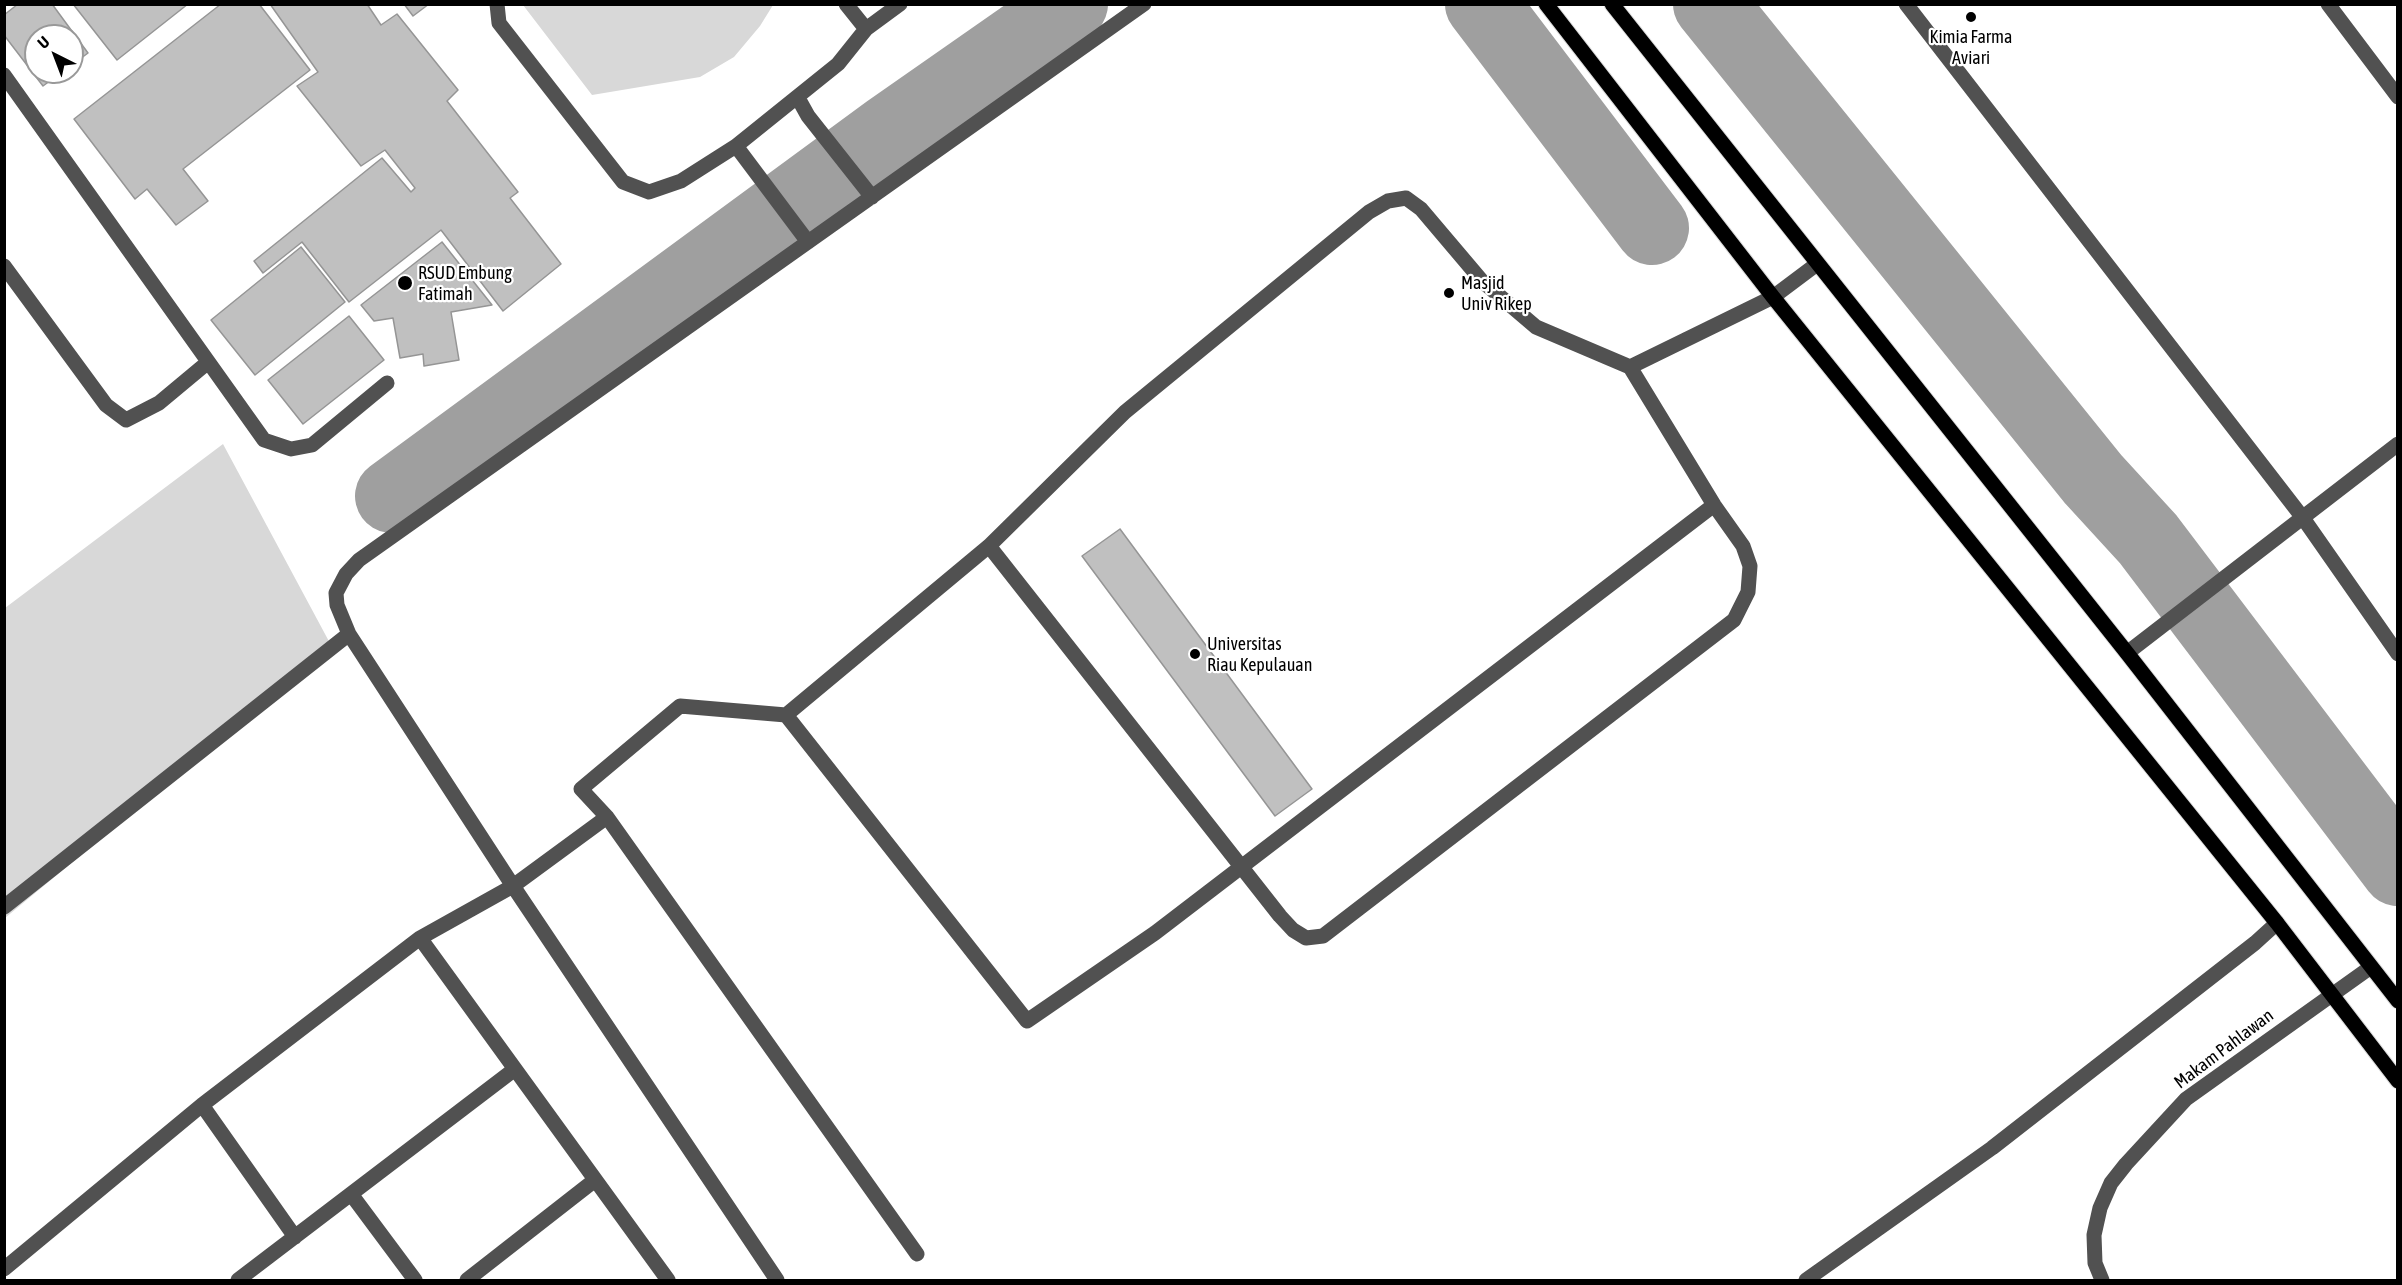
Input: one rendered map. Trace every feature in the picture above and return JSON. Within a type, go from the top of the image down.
[{"type":"main road","points":[[1546,4],[1773,297],[2277,923],[2397,1081]]},
{"type":"main road","points":[[1612,4],[2127,653],[2397,1001]]},
{"type":"street","points":[[497,4],[499,23],[624,182],[649,192],[681,181],[736,146],[838,64],[866,29],[900,4]]},
{"type":"street","points":[[846,4],[866,29]]},
{"type":"street","points":[[777,1281],[513,886],[349,634],[336,605],[336,593],[346,574],[359,560],[1144,4]]},
{"type":"street","points":[[1906,4],[2303,518],[2397,654]]},
{"type":"street","points":[[2328,4],[2397,97]]},
{"type":"street","points":[[4,75],[264,440],[291,449],[312,445],[387,383]]},
{"type":"street","points":[[798,98],[808,116],[872,197]]},
{"type":"street","points":[[736,146],[808,242]]},
{"type":"street","points":[[917,1254],[607,817],[580,789],[680,706],[786,715],[989,546],[1125,412],[1369,212],[1388,201],[1406,198],[1421,208],[1482,281],[1536,327],[1630,367],[1714,505],[1743,546],[1750,566],[1748,592],[1734,620],[1323,936],[1306,938],[1293,930],[1240,866],[989,546]]},
{"type":"street","points":[[1630,367],[1773,297],[1817,264]]},
{"type":"street","points":[[4,266],[106,405],[126,420],[159,403],[207,363]]},
{"type":"street","points":[[2127,653],[2397,444]]},
{"type":"street","points":[[786,715],[1027,1021],[1155,933],[1714,505]]},
{"type":"street","points":[[4,907],[349,634]]},
{"type":"street","points":[[4,1269],[202,1105],[420,938],[513,886],[607,817]]},
{"type":"street","points":[[1806,1281],[1992,1148],[2255,943],[2277,923]]},
{"type":"street","points":[[420,938],[668,1281]]},
{"type":"street","name":"Makam Pahlawan","points":[[2102,1281],[2095,1263],[2094,1235],[2100,1208],[2111,1183],[2126,1164],[2186,1099],[2371,967]]},
{"type":"street","points":[[238,1281],[515,1069]]},
{"type":"street","points":[[202,1105],[295,1238]]},
{"type":"street","points":[[467,1281],[595,1180]]},
{"type":"street","points":[[351,1194],[415,1281]]},
{"type":"shaded area","points":[[523,5],[773,5],[760,26],[734,57],[700,77],[592,95]]},
{"type":"shaded area","points":[[223,444],[332,647],[5,918],[5,608]]},
{"type":"building","points":[[18,4],[52,4],[67,24],[24,24],[24,61],[4,35],[4,15]]},
{"type":"building","points":[[73,4],[188,4],[117,60]]},
{"type":"building","points":[[221,4],[259,4],[310,70],[183,169],[208,201],[176,225],[147,189],[135,199],[74,119]]},
{"type":"building","points":[[270,4],[367,4],[381,25],[397,14],[458,90],[447,101],[518,192],[510,198],[561,264],[503,311],[441,230],[349,302],[302,242],[263,273],[254,261],[382,158],[411,192],[415,188],[385,150],[361,166],[297,86],[318,72]]},
{"type":"building","points":[[404,4],[429,4],[413,16]]},
{"type":"building","points":[[442,242],[492,305],[451,312],[459,360],[424,366],[423,354],[400,358],[393,318],[374,321],[361,305]]},
{"type":"building","points":[[301,247],[345,302],[255,375],[211,320]]},
{"type":"building","points":[[349,316],[384,360],[303,424],[268,380]]},
{"type":"building","points":[[1120,529],[1312,789],[1275,816],[1082,556]]},
{"type":"waterway","points":[[392,496],[889,131],[1071,4]]},
{"type":"waterway","points":[[1482,4],[1652,228]]},
{"type":"waterway","points":[[1710,4],[2093,479],[2148,539],[2398,869]]},
{"type":"place","name":"Kimia Farma Aviari","points":[[1971,17]]},
{"type":"place","name":"RSUD Embung Fatimah","points":[[405,283]]},
{"type":"place","name":"Masjid Univ Rikep","points":[[1449,293]]},
{"type":"place","name":"Universitas Riau Kepulauan","points":[[1195,654]]}]
